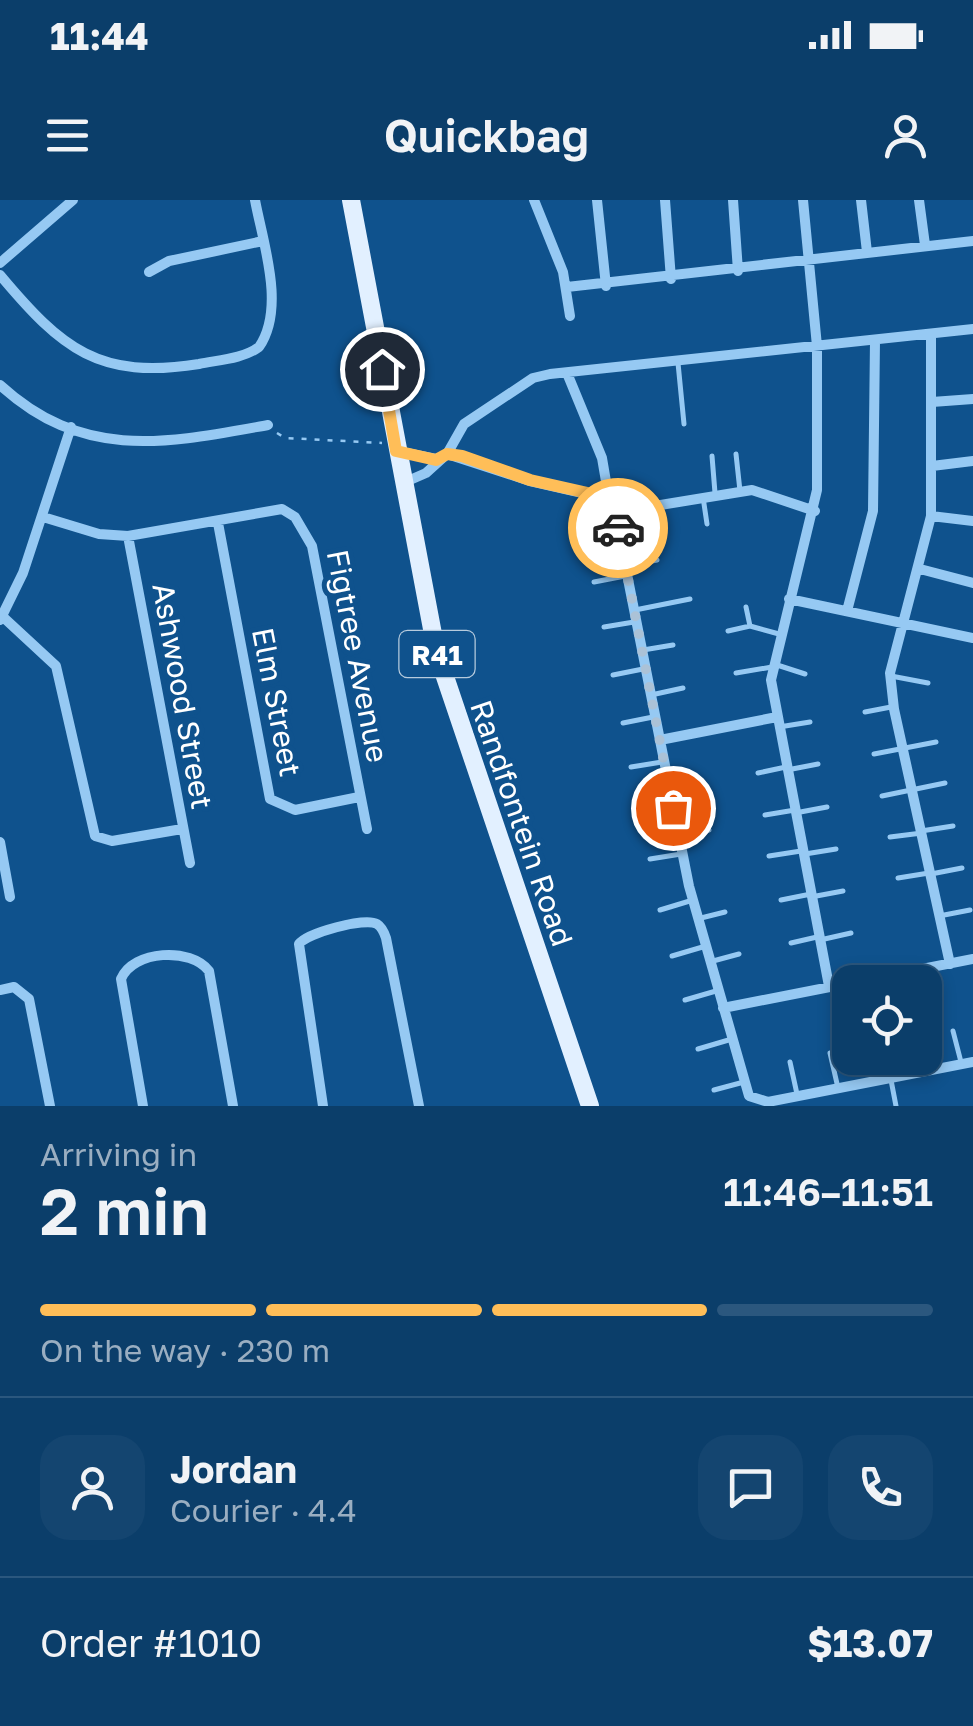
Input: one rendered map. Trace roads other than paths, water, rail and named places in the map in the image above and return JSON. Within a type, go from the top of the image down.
[{"type":"main road","name":"Randfontein Road","points":[[351,200],[433,637],[454,715],[590,1106]]},
{"type":"street","points":[[0,263],[73,200]]},
{"type":"street","points":[[0,275],[56,338],[107,364],[137,370],[168,369],[253,352],[264,339],[270,289],[255,200]]},
{"type":"street","points":[[534,200],[567,287],[570,316]]},
{"type":"street","points":[[596,200],[606,286]]},
{"type":"street","points":[[665,200],[671,278]]},
{"type":"street","points":[[734,200],[738,271]]},
{"type":"street","points":[[802,200],[811,261],[820,448],[814,511],[772,665],[778,722],[829,986]]},
{"type":"street","points":[[862,200],[867,252]]},
{"type":"street","points":[[918,200],[925,246]]},
{"type":"street","points":[[149,272],[169,261],[263,241]]},
{"type":"street","points":[[567,287],[606,286],[973,242]]},
{"type":"street","points":[[402,484],[426,473],[473,417],[533,378],[973,329]]},
{"type":"street","points":[[931,334],[931,516],[890,676],[893,707],[950,964]]},
{"type":"street","points":[[847,611],[873,512],[875,340]]},
{"type":"street","points":[[567,373],[602,458],[610,498]]},
{"type":"street","points":[[0,385],[36,412],[114,440],[149,444],[268,426]]},
{"type":"street","points":[[932,402],[973,399]]},
{"type":"street","points":[[71,426],[43,517],[2,619],[50,657],[61,678],[95,836],[112,842],[182,829]]},
{"type":"street","points":[[396,448],[610,498],[624,511]]},
{"type":"street","points":[[932,466],[973,461]]},
{"type":"street","points":[[814,511],[775,494],[740,491],[624,511],[618,529],[682,854],[751,1098],[765,1104],[904,1075]]},
{"type":"street","name":"Figtree Avenue","points":[[43,517],[98,534],[128,536],[218,523],[282,508],[296,516],[306,534],[322,588],[367,829]]},
{"type":"street","points":[[931,516],[973,521]]},
{"type":"street","name":"Elm Street","points":[[218,523],[270,799],[295,810],[359,797]]},
{"type":"street","name":"Ashwood Street","points":[[128,536],[190,863]]},
{"type":"street","points":[[920,569],[973,583]]},
{"type":"street","points":[[789,599],[973,638]]},
{"type":"street","points":[[660,740],[778,722]]},
{"type":"street","points":[[0,842],[10,896]]},
{"type":"street","points":[[323,1106],[299,944],[312,933],[370,922],[380,926],[386,938],[418,1106]]},
{"type":"street","points":[[143,1106],[121,979],[135,964],[184,954],[194,956],[209,971],[234,1106]]},
{"type":"street","points":[[724,1008],[973,959]]},
{"type":"street","points":[[0,990],[14,987],[29,999],[50,1106]]},
{"type":"street","points":[[942,1068],[967,1063]]},
{"type":"lane","points":[[678,361],[684,424]]},
{"type":"lane","points":[[736,454],[740,491]]},
{"type":"lane","points":[[707,524],[712,456]]},
{"type":"lane","points":[[584,537],[618,529]]},
{"type":"lane","points":[[594,582],[656,560]]},
{"type":"lane","points":[[604,627],[690,599]]},
{"type":"lane","points":[[746,607],[750,626]]},
{"type":"lane","points":[[728,631],[750,626],[779,634]]},
{"type":"lane","points":[[642,650],[673,645]]},
{"type":"lane","points":[[736,673],[772,665],[804,674]]},
{"type":"lane","points":[[613,675],[646,668]]},
{"type":"lane","points":[[890,676],[928,683]]},
{"type":"lane","points":[[651,694],[683,688]]},
{"type":"lane","points":[[865,712],[893,707]]},
{"type":"lane","points":[[623,722],[656,716]]},
{"type":"lane","points":[[778,722],[810,722]]},
{"type":"lane","points":[[874,754],[936,742]]},
{"type":"lane","points":[[631,767],[665,762]]},
{"type":"lane","points":[[758,773],[818,764]]},
{"type":"lane","points":[[882,796],[945,783]]},
{"type":"lane","points":[[670,794],[701,787]]},
{"type":"lane","points":[[765,814],[827,807]]},
{"type":"lane","points":[[640,814],[673,808]]},
{"type":"lane","points":[[890,837],[953,826]]},
{"type":"lane","points":[[679,837],[709,830]]},
{"type":"lane","points":[[769,856],[836,848]]},
{"type":"lane","points":[[650,859],[682,854]]},
{"type":"lane","points":[[898,878],[962,868]]},
{"type":"lane","points":[[781,900],[843,891]]},
{"type":"lane","points":[[660,910],[693,900]]},
{"type":"lane","points":[[939,916],[970,910]]},
{"type":"lane","points":[[698,919],[725,912]]},
{"type":"lane","points":[[791,943],[851,933]]},
{"type":"lane","points":[[672,956],[706,946]]},
{"type":"lane","points":[[710,961],[739,954]]},
{"type":"lane","points":[[685,1000],[718,990]]},
{"type":"lane","points":[[953,1031],[967,1063]]},
{"type":"lane","points":[[698,1049],[732,1039]]},
{"type":"lane","points":[[830,1053],[838,1088]]},
{"type":"lane","points":[[790,1062],[798,1096]]},
{"type":"lane","points":[[883,1075],[896,1106]]},
{"type":"lane","points":[[714,1090],[744,1082]]}]
